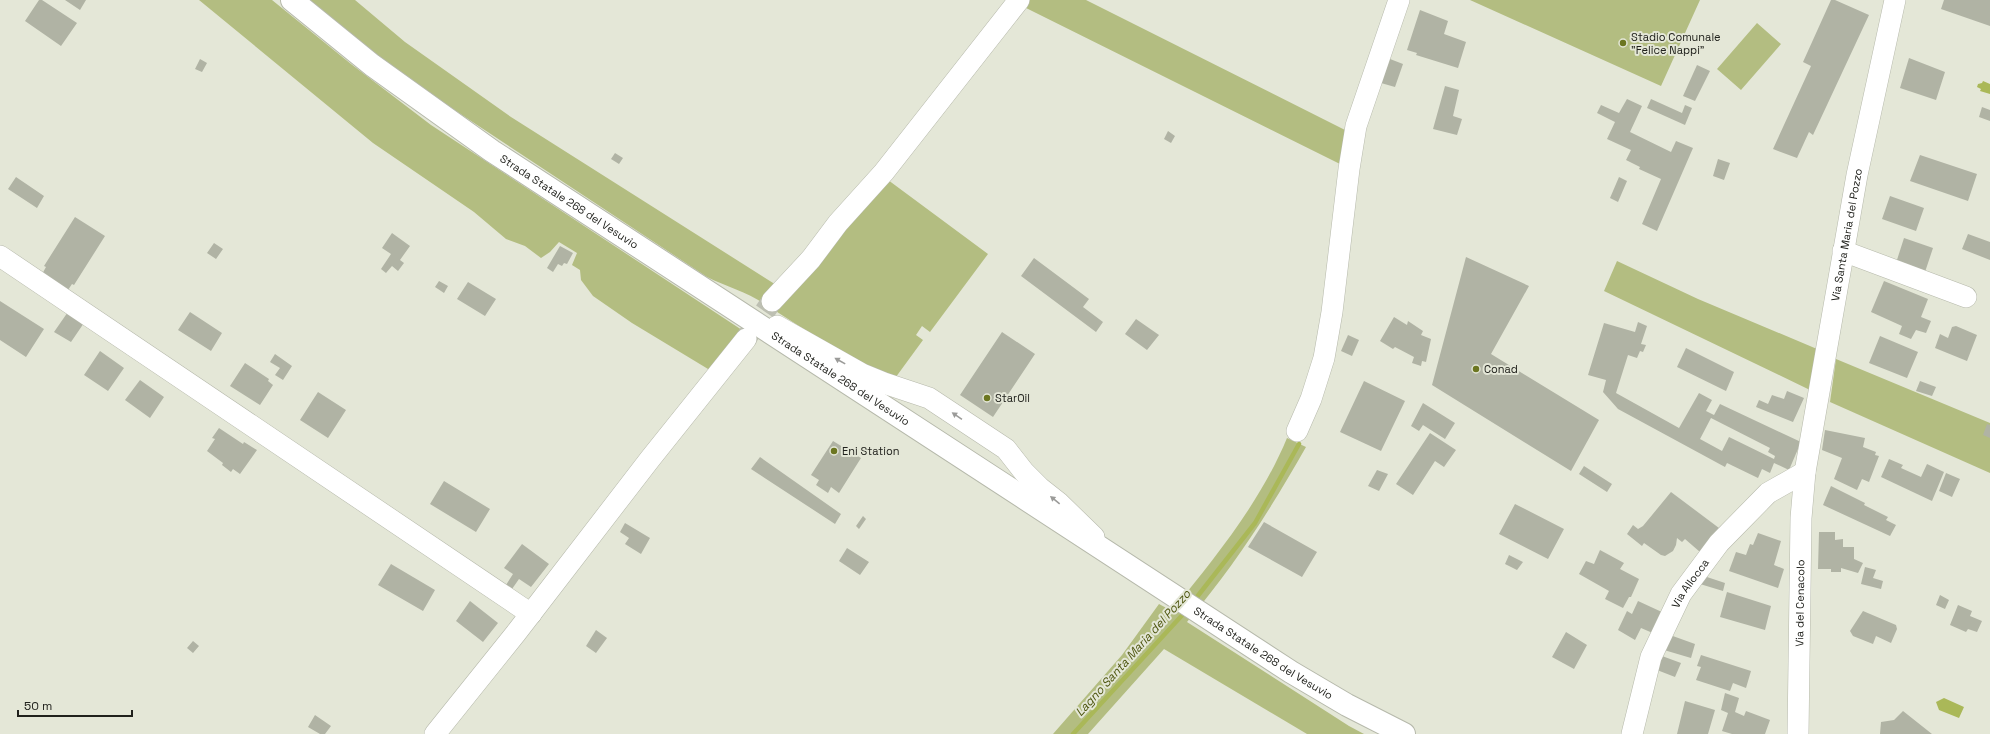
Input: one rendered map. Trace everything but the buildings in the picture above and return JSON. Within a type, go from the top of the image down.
[{"type":"highway","name":"Strada Statale 268 del Vesuvio","points":[[292,0],[372,65],[427,106],[492,151],[1291,672],[1347,705],[1404,734]]},
{"type":"street","points":[[772,302],[811,259],[838,223],[884,172],[1019,0]]},
{"type":"street","points":[[1297,431],[1311,399],[1324,358],[1332,312],[1349,169],[1356,126],[1399,0]]},
{"type":"street","name":"Via Santa Maria del Pozzo","points":[[1805,472],[1857,175],[1895,0]]},
{"type":"street","points":[[1843,251],[1966,297]]},
{"type":"street","points":[[0,256],[531,614]]},
{"type":"street","points":[[738,311],[778,327],[862,374],[929,398],[1006,449],[1034,482],[1059,503],[1113,556]]},
{"type":"street","points":[[435,734],[746,339]]},
{"type":"street","name":"Via Allocca","points":[[1632,734],[1651,657],[1681,594],[1719,543],[1768,493],[1805,472]]},
{"type":"street","name":"Via del Cenacolo","points":[[1798,734],[1801,518],[1805,472]]},
{"type":"shaded area","points":[[199,0],[272,0],[351,64],[431,125],[745,332],[713,372],[632,323],[593,296],[581,280],[580,270],[572,265],[577,253],[559,242],[550,252],[541,258],[525,246],[506,239],[474,212],[373,143]]},
{"type":"shaded area","points":[[308,0],[355,0],[405,42],[511,117],[781,288],[766,305],[745,293],[707,277],[400,74]]},
{"type":"shaded area","points":[[1025,0],[1086,0],[1345,130],[1340,164],[1020,5]]},
{"type":"shaded area","name":"Stadio Comunale \"Felice Nappi\"","points":[[1470,0],[1700,0],[1661,86]]},
{"type":"shaded area","points":[[1757,23],[1781,44],[1741,90],[1717,69]]},
{"type":"shaded area","points":[[1983,81],[1990,84],[1990,94],[1980,91],[1981,89],[1977,87],[1978,84],[1982,83]]},
{"type":"shaded area","points":[[884,177],[988,254],[930,332],[922,326],[916,335],[923,340],[893,381],[864,368],[771,308]]},
{"type":"shaded area","points":[[1617,261],[1698,299],[1817,349],[1810,390],[1604,291]]},
{"type":"shaded area","points":[[1836,359],[1990,423],[1990,473],[1830,402]]},
{"type":"shaded area","points":[[1287,438],[1306,447],[1279,494],[1251,538],[1221,580],[1187,622],[1349,726],[1364,734],[1307,734],[1164,649],[1088,734],[1053,734],[1122,655],[1159,604],[1172,611],[1205,570],[1236,528],[1264,485]]},
{"type":"shaded area","points":[[1944,698],[1964,707],[1959,718],[1939,710],[1936,702]]},
{"type":"waterway","name":"Lagno Santa Maria del Pozzo","points":[[1193,602],[1255,523],[1299,444]]},
{"type":"waterway","name":"Lagno Santa Maria del Pozzo","points":[[1073,734],[1186,611]]},
{"type":"tunnel","points":[[747,337],[772,301]]},
{"type":"place","name":"Stadio Comunale \"Felice Nappi\"","points":[[1623,43]]},
{"type":"place","name":"Conad","points":[[1476,369]]},
{"type":"place","name":"StarOil","points":[[987,398]]},
{"type":"place","name":"Eni Station","points":[[834,451]]}]
